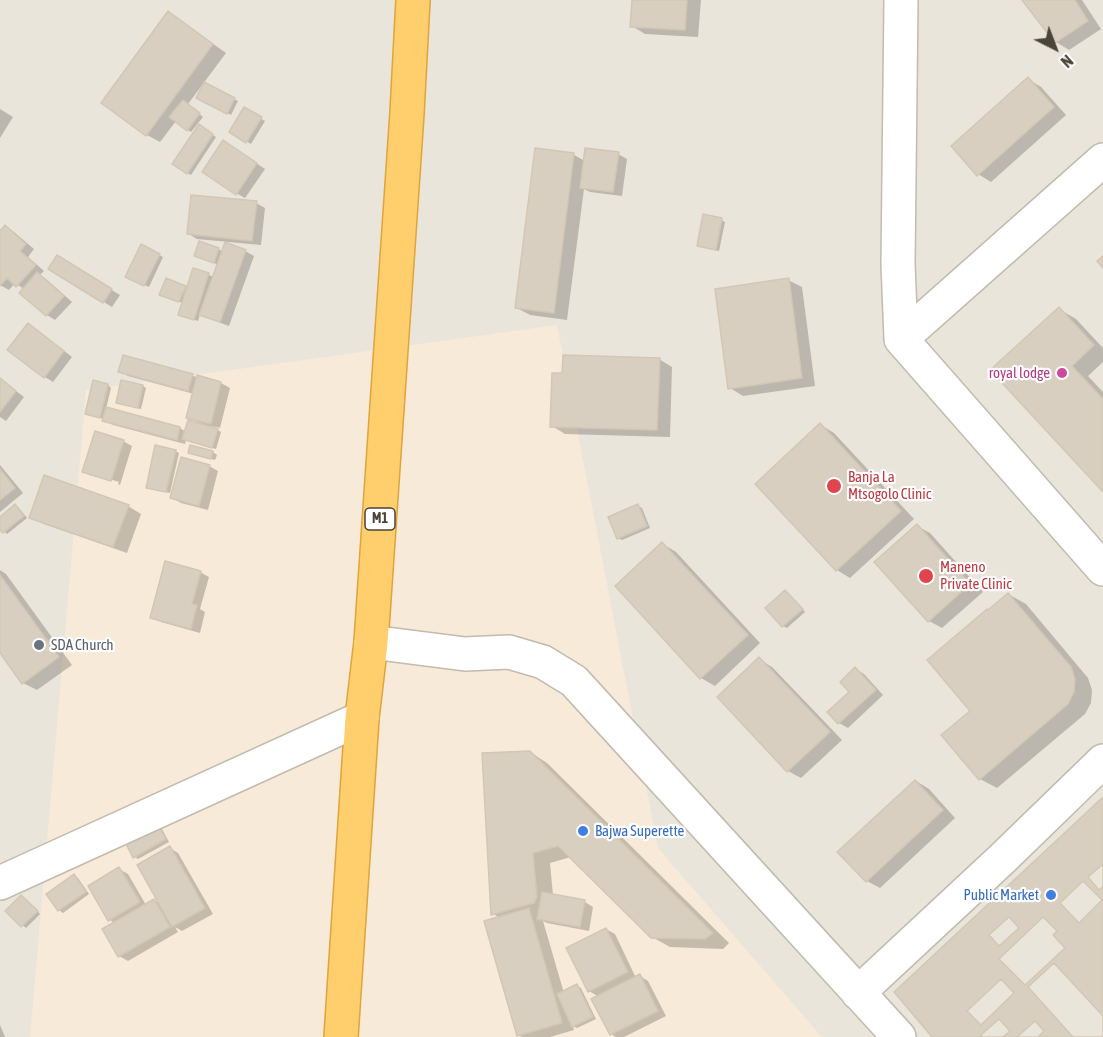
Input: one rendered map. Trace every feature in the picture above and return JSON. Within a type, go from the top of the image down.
[{"type":"highway","name":"M1","points":[[341,1037],[362,718],[371,642],[413,0]]},
{"type":"street","points":[[901,0],[898,264],[901,339],[1103,569]]},
{"type":"street","points":[[901,339],[1103,160]]},
{"type":"street","points":[[371,642],[465,654],[509,652],[543,662],[574,681],[899,1037]]},
{"type":"street","points":[[0,883],[362,718]]},
{"type":"street","points":[[858,993],[1103,761]]},
{"type":"shaded area","points":[[0,0],[1103,0],[1103,1037],[0,1037]]},
{"type":"shaded area","points":[[557,325],[658,848],[822,1037],[30,1037],[86,390]]},
{"type":"building","points":[[632,0],[687,0],[685,30],[630,27]]},
{"type":"building","points":[[1022,0],[1075,0],[1088,21],[1055,43]]},
{"type":"building","points":[[168,11],[213,44],[146,136],[101,103]]},
{"type":"building","points":[[1028,77],[1054,107],[977,176],[951,146]]},
{"type":"building","points":[[204,82],[235,98],[227,114],[196,98]]},
{"type":"building","points":[[183,100],[200,113],[187,131],[169,117]]},
{"type":"building","points":[[244,107],[262,117],[246,143],[229,132]]},
{"type":"building","points":[[199,124],[213,134],[187,174],[172,164]]},
{"type":"building","points":[[223,140],[257,163],[236,195],[202,172]]},
{"type":"building","points":[[535,148],[574,153],[554,313],[515,308]]},
{"type":"building","points":[[585,148],[619,152],[613,192],[580,188]]},
{"type":"building","points":[[191,195],[257,201],[252,241],[187,234]]},
{"type":"building","points":[[703,214],[722,218],[716,250],[697,246]]},
{"type":"building","points":[[5,225],[26,244],[20,251],[36,265],[16,287],[7,278],[0,286],[0,231]]},
{"type":"building","points":[[199,241],[219,248],[214,263],[194,256]]},
{"type":"building","points":[[225,242],[246,250],[220,322],[199,315]]},
{"type":"building","points":[[141,244],[160,254],[144,286],[125,277]]},
{"type":"building","points":[[57,255],[112,289],[103,303],[48,269]]},
{"type":"building","points":[[1103,256],[1103,268],[1097,261]]},
{"type":"building","points":[[193,268],[209,273],[194,320],[178,315]]},
{"type":"building","points":[[37,272],[64,296],[46,316],[19,293]]},
{"type":"building","points":[[166,278],[186,286],[179,302],[159,295]]},
{"type":"building","points":[[789,278],[802,378],[728,389],[715,289]]},
{"type":"building","points":[[1059,307],[1094,345],[1072,366],[1103,399],[1103,492],[990,370]]},
{"type":"building","points":[[28,323],[64,351],[44,378],[7,350]]},
{"type":"building","points":[[123,355],[193,374],[188,391],[118,372]]},
{"type":"building","points":[[563,355],[660,358],[657,430],[550,427],[552,373],[562,373]]},
{"type":"building","points":[[197,375],[221,382],[211,424],[186,418]]},
{"type":"building","points":[[0,378],[16,391],[0,412]]},
{"type":"building","points":[[93,380],[108,384],[100,418],[85,414]]},
{"type":"building","points":[[121,380],[143,385],[138,408],[116,403]]},
{"type":"building","points":[[106,407],[180,427],[177,440],[102,421]]},
{"type":"building","points":[[188,420],[218,429],[212,448],[182,439]]},
{"type":"building","points":[[820,423],[901,511],[836,571],[755,484]]},
{"type":"building","points":[[95,431],[124,440],[111,481],[82,472]]},
{"type":"building","points":[[155,445],[176,450],[166,492],[146,488]]},
{"type":"building","points":[[190,445],[213,451],[211,459],[188,453]]},
{"type":"building","points":[[181,457],[210,465],[199,506],[170,498]]},
{"type":"building","points":[[0,469],[15,488],[0,500]]},
{"type":"building","points":[[44,475],[129,505],[113,547],[29,518]]},
{"type":"building","points":[[15,504],[24,516],[3,533],[0,530],[0,517]]},
{"type":"building","points":[[638,504],[647,526],[617,539],[608,517]]},
{"type":"building","points":[[917,524],[970,584],[928,622],[874,562]]},
{"type":"building","points":[[662,542],[748,635],[700,679],[615,586]]},
{"type":"building","points":[[165,561],[201,571],[192,604],[197,605],[191,629],[150,618]]},
{"type":"building","points":[[0,575],[59,657],[22,684],[0,653]]},
{"type":"building","points":[[785,590],[803,609],[782,627],[765,608]]},
{"type":"building","points":[[1008,593],[1071,667],[1075,679],[1074,692],[1068,704],[979,780],[941,735],[970,711],[927,660]]},
{"type":"building","points":[[759,657],[830,732],[787,772],[717,697]]},
{"type":"building","points":[[855,667],[876,690],[838,724],[827,712],[849,692],[840,682]]},
{"type":"building","points":[[530,751],[713,933],[705,939],[651,938],[558,846],[533,853],[537,897],[534,903],[491,915],[482,753]]},
{"type":"building","points":[[915,780],[943,810],[866,882],[837,852]]},
{"type":"building","name":"Public Market","points":[[1103,797],[1103,1037],[932,1037],[894,992]]},
{"type":"building","points":[[158,825],[166,839],[133,858],[126,844]]},
{"type":"building","points":[[170,846],[205,908],[172,927],[137,865]]},
{"type":"building","points":[[1103,864],[1103,887],[1099,890],[1088,877]]},
{"type":"building","points":[[119,867],[140,902],[108,921],[88,886]]},
{"type":"building","points":[[74,874],[86,892],[58,911],[46,894]]},
{"type":"building","points":[[1083,881],[1102,900],[1079,923],[1060,903]]},
{"type":"building","points":[[542,892],[585,900],[580,927],[537,919]]},
{"type":"building","points":[[21,895],[38,911],[21,927],[5,911]]},
{"type":"building","points":[[154,899],[170,927],[118,957],[102,929]]},
{"type":"building","points":[[529,908],[562,1023],[517,1036],[484,921]]},
{"type":"building","points":[[1009,917],[1019,928],[999,946],[989,935]]},
{"type":"building","points":[[1043,917],[1057,931],[1053,935],[1065,948],[1025,985],[999,959]]},
{"type":"building","points":[[606,928],[628,972],[588,992],[566,948]]},
{"type":"building","points":[[1054,963],[1103,1016],[1103,1037],[1073,1037],[1028,987]]},
{"type":"building","points":[[640,974],[658,1011],[610,1035],[591,999]]},
{"type":"building","points":[[1001,979],[1014,993],[981,1025],[967,1011]]},
{"type":"building","points":[[577,984],[593,1017],[572,1027],[557,994]]},
{"type":"building","points":[[999,1019],[1010,1031],[1003,1037],[983,1037],[981,1035]]},
{"type":"building","points":[[1035,1021],[1044,1031],[1038,1037],[1017,1037]]},
{"type":"place","name":"royal lodge","points":[[1062,373]]},
{"type":"place","name":"Banja La Mtsogolo Clinic","points":[[834,486]]},
{"type":"place","name":"Maneno Private Clinic","points":[[926,576]]},
{"type":"place","name":"SDA Church","points":[[39,645]]},
{"type":"place","name":"Bajwa Superette","points":[[583,831]]},
{"type":"place","name":"Public Market","points":[[1051,895]]}]
